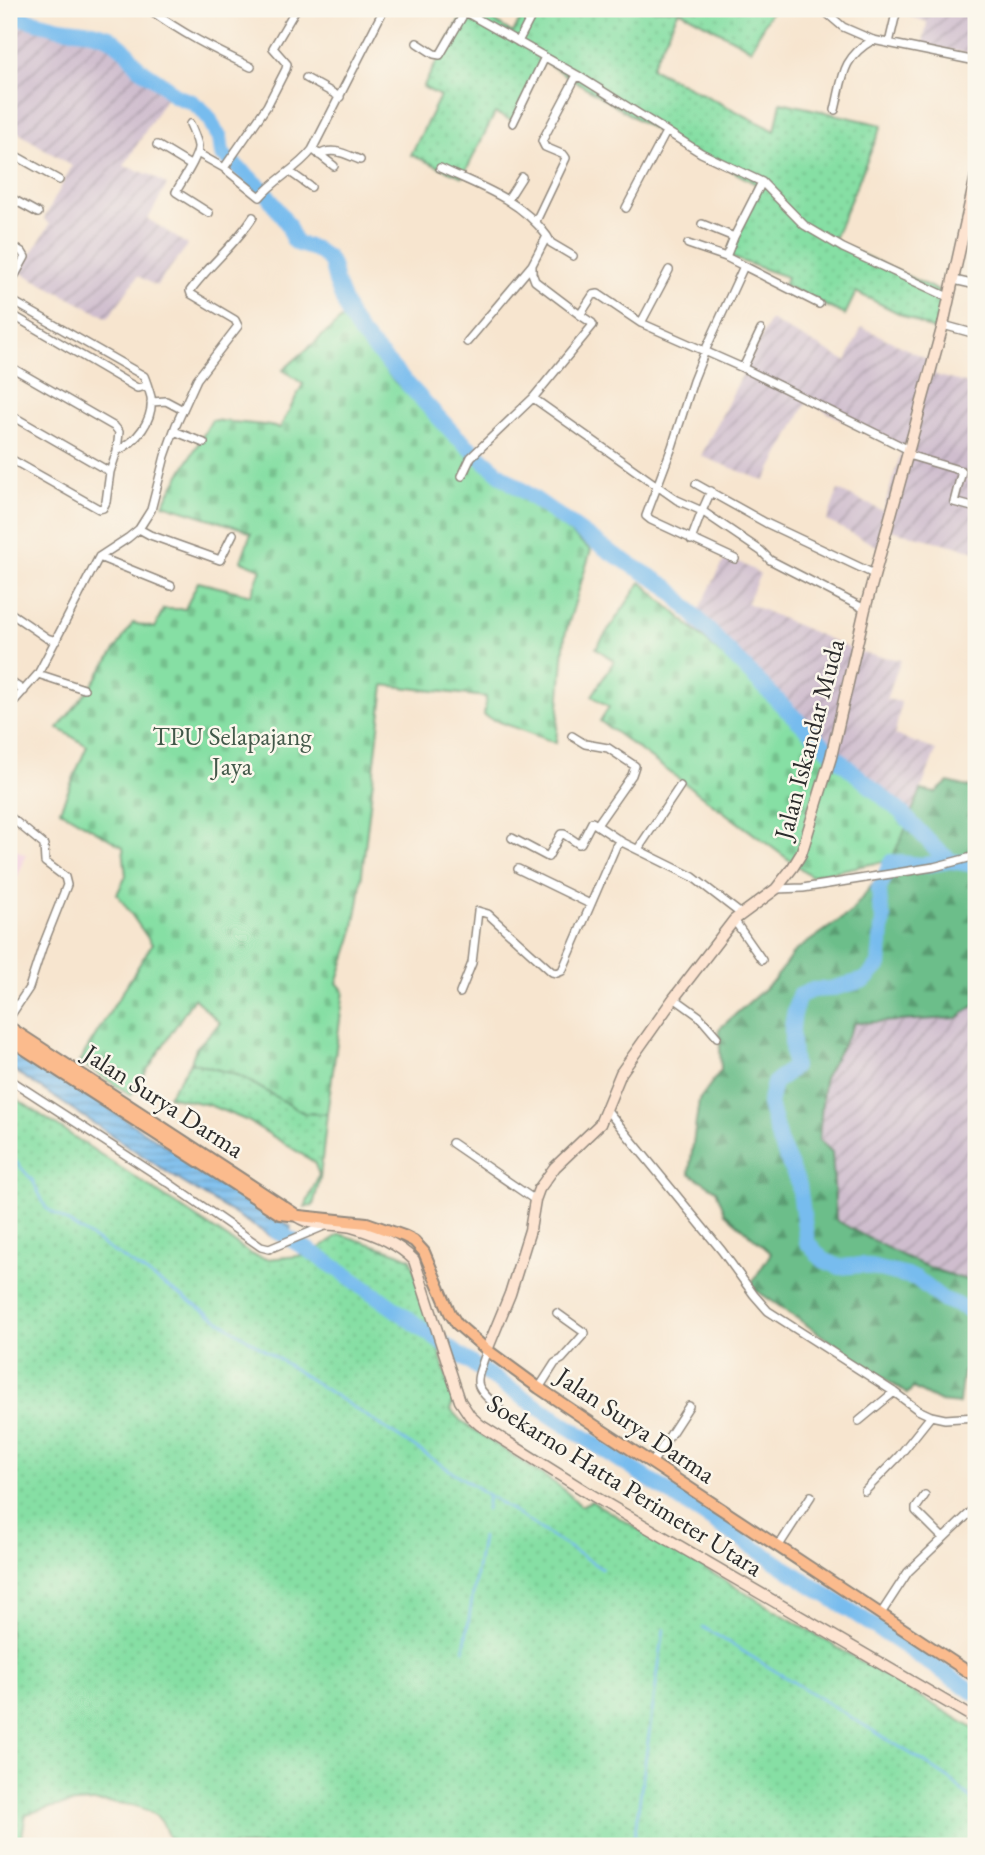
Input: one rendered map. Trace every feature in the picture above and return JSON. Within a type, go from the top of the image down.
[{"type":"main road","name":"Jalan Surya Darma","points":[[9,1027],[295,1214]]},
{"type":"main road","name":"Jalan Surya Darma","points":[[9,1039],[280,1214],[367,1223],[414,1241],[424,1252],[457,1324],[487,1350],[652,1463],[976,1677]]},
{"type":"street","points":[[149,9],[171,26],[251,66]]},
{"type":"street","points":[[228,164],[267,106],[286,69],[286,64],[274,48],[296,9]]},
{"type":"street","points":[[197,153],[228,164],[260,197],[269,187],[316,152],[384,9]]},
{"type":"street","points":[[518,42],[535,9]]},
{"type":"street","points":[[822,9],[844,27],[873,40],[976,61]]},
{"type":"street","points":[[889,43],[897,9]]},
{"type":"street","points":[[417,43],[440,55],[462,10],[577,75],[701,153],[762,181],[804,225],[844,248],[948,297]]},
{"type":"street","points":[[835,110],[848,61],[859,48],[873,40]]},
{"type":"street","points":[[513,123],[545,57]]},
{"type":"street","points":[[536,221],[566,158],[545,146],[542,141],[577,75]]},
{"type":"street","points":[[306,78],[340,97]]},
{"type":"street","points":[[190,124],[197,153],[176,192],[209,213]]},
{"type":"street","points":[[626,208],[666,132]]},
{"type":"street","points":[[157,145],[190,165]]},
{"type":"street","points":[[316,152],[332,150],[360,160]]},
{"type":"street","points":[[9,152],[59,180]]},
{"type":"street","points":[[316,152],[334,166]]},
{"type":"street","points":[[440,168],[508,199],[536,221],[551,243],[573,256]]},
{"type":"street","points":[[290,172],[311,187]]},
{"type":"street","name":"Jalan Iskandar Muda","points":[[487,1350],[510,1294],[530,1230],[539,1189],[555,1167],[600,1124],[621,1073],[674,998],[738,917],[776,889],[801,854],[831,757],[874,574],[943,325],[974,200],[976,176]]},
{"type":"street","points":[[508,199],[523,177]]},
{"type":"street","points":[[726,257],[762,181]]},
{"type":"street","points":[[9,197],[38,213]]},
{"type":"street","points":[[9,707],[38,674],[99,557],[139,529],[151,510],[165,456],[197,379],[238,326],[235,320],[190,291],[244,231],[253,217]]},
{"type":"street","points":[[702,224],[734,237]]},
{"type":"street","points":[[467,342],[532,265],[547,236]]},
{"type":"street","points":[[9,244],[25,257],[9,286]]},
{"type":"street","points":[[688,244],[726,257],[819,304]]},
{"type":"street","points":[[462,476],[471,457],[533,398],[593,326],[535,281],[532,265]]},
{"type":"street","points":[[735,559],[646,516],[673,447],[693,381],[744,266]]},
{"type":"street","points":[[641,323],[669,270]]},
{"type":"street","points":[[954,280],[976,285]]},
{"type":"street","points":[[580,315],[595,294],[641,323],[743,368],[909,453],[962,471],[954,502],[976,508]]},
{"type":"street","points":[[9,299],[144,376],[151,402],[149,416],[132,443],[117,452]]},
{"type":"street","points":[[9,313],[137,387],[147,386]]},
{"type":"street","points":[[943,325],[976,334]]},
{"type":"street","points":[[743,368],[761,330]]},
{"type":"street","points":[[9,366],[116,427],[119,432],[105,505],[99,509],[9,458]]},
{"type":"street","points":[[533,398],[677,500],[702,511],[770,560],[865,609]]},
{"type":"street","points":[[151,402],[166,401],[183,410]]},
{"type":"street","points":[[9,414],[110,472]]},
{"type":"street","points":[[174,431],[204,443]]},
{"type":"street","points":[[696,484],[766,523],[874,574]]},
{"type":"street","points":[[691,540],[710,492]]},
{"type":"street","points":[[139,529],[220,559],[233,534]]},
{"type":"street","points":[[99,557],[171,586]]},
{"type":"street","points":[[9,612],[47,638],[56,641]]},
{"type":"street","points":[[38,674],[84,689]]},
{"type":"street","points":[[9,681],[24,691]]},
{"type":"street","points":[[572,736],[585,744],[608,748],[635,766],[632,775],[597,825]]},
{"type":"street","points":[[638,849],[680,786]]},
{"type":"street","points":[[9,816],[44,845],[45,862],[62,874],[66,881],[29,988],[9,1018]]},
{"type":"street","points":[[512,838],[548,857],[562,833],[579,844],[592,822],[622,842],[693,877],[738,917],[762,960]]},
{"type":"street","points":[[460,993],[472,963],[478,911],[488,914],[552,972],[562,971],[615,846],[622,842]]},
{"type":"street","points":[[776,889],[803,888],[934,867],[976,856]]},
{"type":"street","points":[[518,869],[590,904]]},
{"type":"street","points":[[674,998],[699,1016],[716,1037]]},
{"type":"street","points":[[9,1079],[169,1182],[261,1247],[269,1248],[329,1224]]},
{"type":"street","points":[[607,1110],[768,1311],[918,1410],[946,1419],[976,1417]]},
{"type":"street","points":[[452,1143],[535,1200]]},
{"type":"street","name":"Soekarno Hatta Perimeter Utara","points":[[295,1214],[308,1222],[352,1227],[396,1245],[414,1260],[464,1409],[480,1425],[590,1494],[976,1719]]},
{"type":"street","points":[[540,1388],[555,1363],[562,1359],[585,1333],[557,1313]]},
{"type":"street","points":[[487,1350],[478,1385],[481,1392],[500,1409]]},
{"type":"street","points":[[859,1421],[894,1392]]},
{"type":"street","points":[[652,1463],[689,1406]]},
{"type":"street","points":[[865,1491],[899,1456],[931,1416]]},
{"type":"street","points":[[925,1495],[916,1511],[943,1538]]},
{"type":"street","points":[[778,1546],[811,1496]]},
{"type":"street","points":[[880,1615],[908,1572],[976,1507]]},
{"type":"shaded area","points":[[898,9],[976,9],[976,55],[923,45],[927,22],[897,12]]},
{"type":"shaded area","points":[[9,11],[107,37],[139,74],[169,93],[124,166],[151,175],[167,185],[148,219],[188,245],[156,286],[138,276],[108,318],[20,272],[50,224],[44,219],[72,166],[9,127]]},
{"type":"shaded area","points":[[770,320],[846,361],[862,327],[935,363],[935,375],[976,386],[976,551],[890,530],[887,551],[827,521],[838,490],[883,511],[902,450],[807,402],[765,481],[701,456]]},
{"type":"shaded area","points":[[727,555],[760,574],[747,603],[860,653],[901,660],[886,699],[901,702],[895,735],[936,750],[908,824],[690,627]]},
{"type":"shaded area","points":[[9,846],[26,855],[9,899]]},
{"type":"shaded area","points":[[976,1004],[976,1282],[894,1253],[836,1220],[832,1152],[819,1141],[824,1078],[855,1022],[957,1018]]},
{"type":"green space","points":[[526,9],[772,9],[751,49],[679,10],[651,68],[775,131],[781,102],[882,125],[833,241],[945,294],[935,331],[856,292],[845,315],[784,285],[787,277],[727,256],[759,186],[724,166],[690,152],[543,61],[513,121],[495,113],[463,177],[411,155],[440,96],[423,87],[463,14],[478,11],[513,33]]},
{"type":"green space","name":"TPU Selapajang Jaya","points":[[343,318],[395,382],[494,471],[591,550],[565,635],[556,743],[484,716],[486,697],[384,685],[359,899],[352,937],[337,983],[344,991],[327,1114],[304,1113],[240,1076],[191,1062],[196,1048],[220,1023],[194,998],[131,1095],[79,1062],[152,944],[117,894],[126,876],[123,847],[60,810],[87,746],[58,728],[92,685],[133,623],[155,628],[163,609],[185,609],[198,582],[251,595],[261,569],[241,561],[251,533],[163,504],[212,420],[280,428],[303,384],[283,370]]},
{"type":"green space","points":[[641,582],[908,824],[891,860],[811,876],[600,721],[609,707],[592,696],[614,661],[596,648]]},
{"type":"green space","points":[[948,782],[976,789],[976,843],[972,847],[976,863],[976,1004],[957,1018],[855,1023],[824,1078],[819,1140],[832,1152],[836,1220],[921,1264],[976,1282],[976,1369],[963,1371],[959,1404],[940,1402],[913,1388],[907,1394],[750,1286],[771,1253],[725,1213],[716,1190],[689,1173],[699,1100],[721,1070],[719,1029],[774,980],[794,952],[851,912],[891,860],[921,790],[935,793]]},
{"type":"green space","points":[[191,1062],[240,1076],[304,1113],[327,1114],[320,1178],[313,1206],[305,1207],[319,1175],[314,1162],[248,1121],[209,1105],[168,1096]]},
{"type":"green space","points":[[9,1094],[253,1255],[267,1259],[309,1255],[340,1234],[411,1259],[454,1402],[450,1409],[462,1422],[562,1488],[581,1506],[591,1501],[976,1730],[976,1846],[172,1846],[163,1824],[153,1814],[130,1805],[86,1802],[26,1814],[20,1846],[9,1846]]},
{"type":"water","points":[[9,1044],[291,1227],[288,1237],[277,1240],[182,1182],[9,1067]]},
{"type":"waterway","points":[[9,15],[109,37],[126,51],[139,68],[175,96],[192,102],[202,110],[220,137],[222,154],[264,190],[288,225],[294,241],[315,249],[328,258],[349,315],[361,334],[455,435],[502,476],[610,552],[668,587],[789,712],[951,861]]},
{"type":"waterway","points":[[976,865],[951,861],[923,865],[891,862],[879,889],[883,918],[879,965],[865,980],[830,989],[812,990],[799,996],[792,1031],[794,1067],[774,1083],[769,1104],[780,1143],[799,1185],[807,1242],[823,1260],[840,1267],[862,1265],[916,1278],[942,1299],[976,1312]]},
{"type":"waterway","points":[[9,1154],[33,1181],[46,1208],[602,1569]]},
{"type":"waterway","points":[[276,1231],[332,1265],[492,1377],[976,1694]]},
{"type":"waterway","points":[[486,1510],[488,1495]]},
{"type":"waterway","points":[[464,1650],[482,1537]]},
{"type":"waterway","points":[[703,1627],[921,1760],[951,1780],[976,1804]]},
{"type":"waterway","points":[[633,1846],[664,1629]]}]
